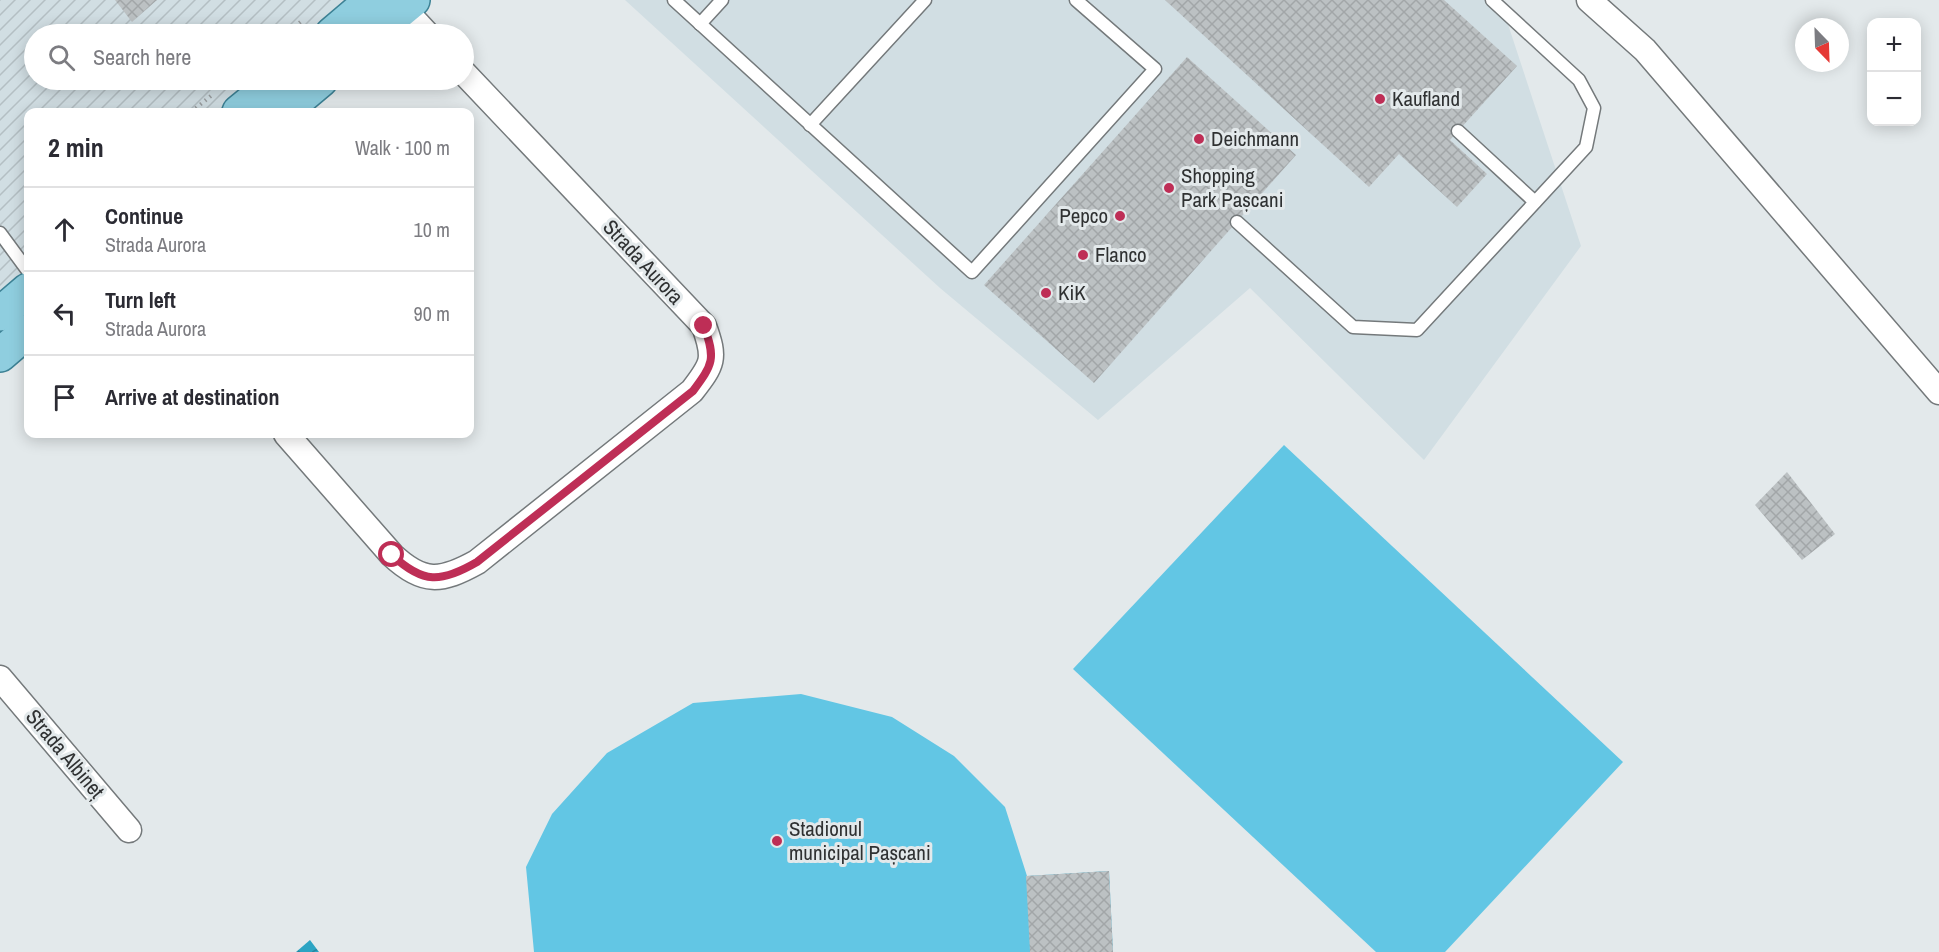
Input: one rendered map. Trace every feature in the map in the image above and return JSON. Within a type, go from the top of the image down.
[{"type":"main road","points":[[353,24],[396,3]]},
{"type":"main road","points":[[380,24],[396,3]]},
{"type":"main road","points":[[244,108],[266,90]]},
{"type":"main road","points":[[288,108],[309,90]]},
{"type":"main road","points":[[0,314],[24,293]]},
{"type":"main road","points":[[0,355],[24,334]]},
{"type":"street","points":[[1589,0],[1653,59],[1939,392]]},
{"type":"street","points":[[396,3],[417,24]]},
{"type":"street","name":"Strada Aurora","points":[[290,438],[392,555],[408,570],[431,578],[454,575],[477,562],[693,391],[709,370],[712,348],[704,326],[474,84]]},
{"type":"street","name":"Strada Albineț","points":[[0,678],[129,830]]},
{"type":"lane","points":[[674,0],[972,272],[1155,69],[1076,0]]},
{"type":"lane","points":[[700,24],[722,0]]},
{"type":"lane","points":[[810,125],[926,0]]},
{"type":"lane","points":[[1237,222],[1353,327],[1417,330],[1586,147],[1594,108],[1579,80],[1492,0]]},
{"type":"lane","points":[[1458,131],[1535,202]]},
{"type":"lane","points":[[0,233],[24,266]]},
{"type":"shaded area","points":[[0,0],[429,0],[397,24],[24,24],[24,90],[308,90],[284,108],[24,108],[24,312],[0,333]]},
{"type":"shaded area","points":[[625,0],[1500,0],[1581,246],[1424,460],[1250,288],[1098,420],[940,288]]},
{"type":"shaded area","points":[[1284,445],[1623,762],[1445,952],[1376,952],[1073,669]]},
{"type":"shaded area","name":"Stadionul municipal Pașcani","points":[[801,694],[892,717],[954,756],[1005,807],[1027,876],[1109,871],[1113,952],[534,952],[526,867],[552,814],[607,753],[693,703]]},
{"type":"water","points":[[310,940],[319,952],[296,952]]},
{"type":"building","points":[[115,0],[157,0],[132,22]]},
{"type":"building","name":"Kaufland","points":[[1165,0],[1444,0],[1517,66],[1450,140],[1487,174],[1457,207],[1399,154],[1369,187]]},
{"type":"building","name":"Shopping Park Pașcani","points":[[1187,57],[1296,155],[1094,383],[984,285]]},
{"type":"building","points":[[1787,472],[1835,534],[1802,560],[1755,505]]},
{"type":"building","points":[[1109,871],[1113,952],[1030,952],[1026,876]]},
{"type":"place","name":"Kaufland","points":[[1380,99]]},
{"type":"place","name":"Deichmann","points":[[1199,139]]},
{"type":"place","name":"Shopping Park Pașcani","points":[[1169,188]]},
{"type":"place","name":"Pepco","points":[[1120,216]]},
{"type":"place","name":"Flanco","points":[[1083,255]]},
{"type":"place","name":"KiK","points":[[1046,293]]},
{"type":"place","name":"Stadionul municipal Pașcani","points":[[777,841]]},
{"type":"route","points":[[392,555],[408,570],[431,578],[454,575],[477,562],[693,391],[709,370],[712,348],[704,326]]}]
